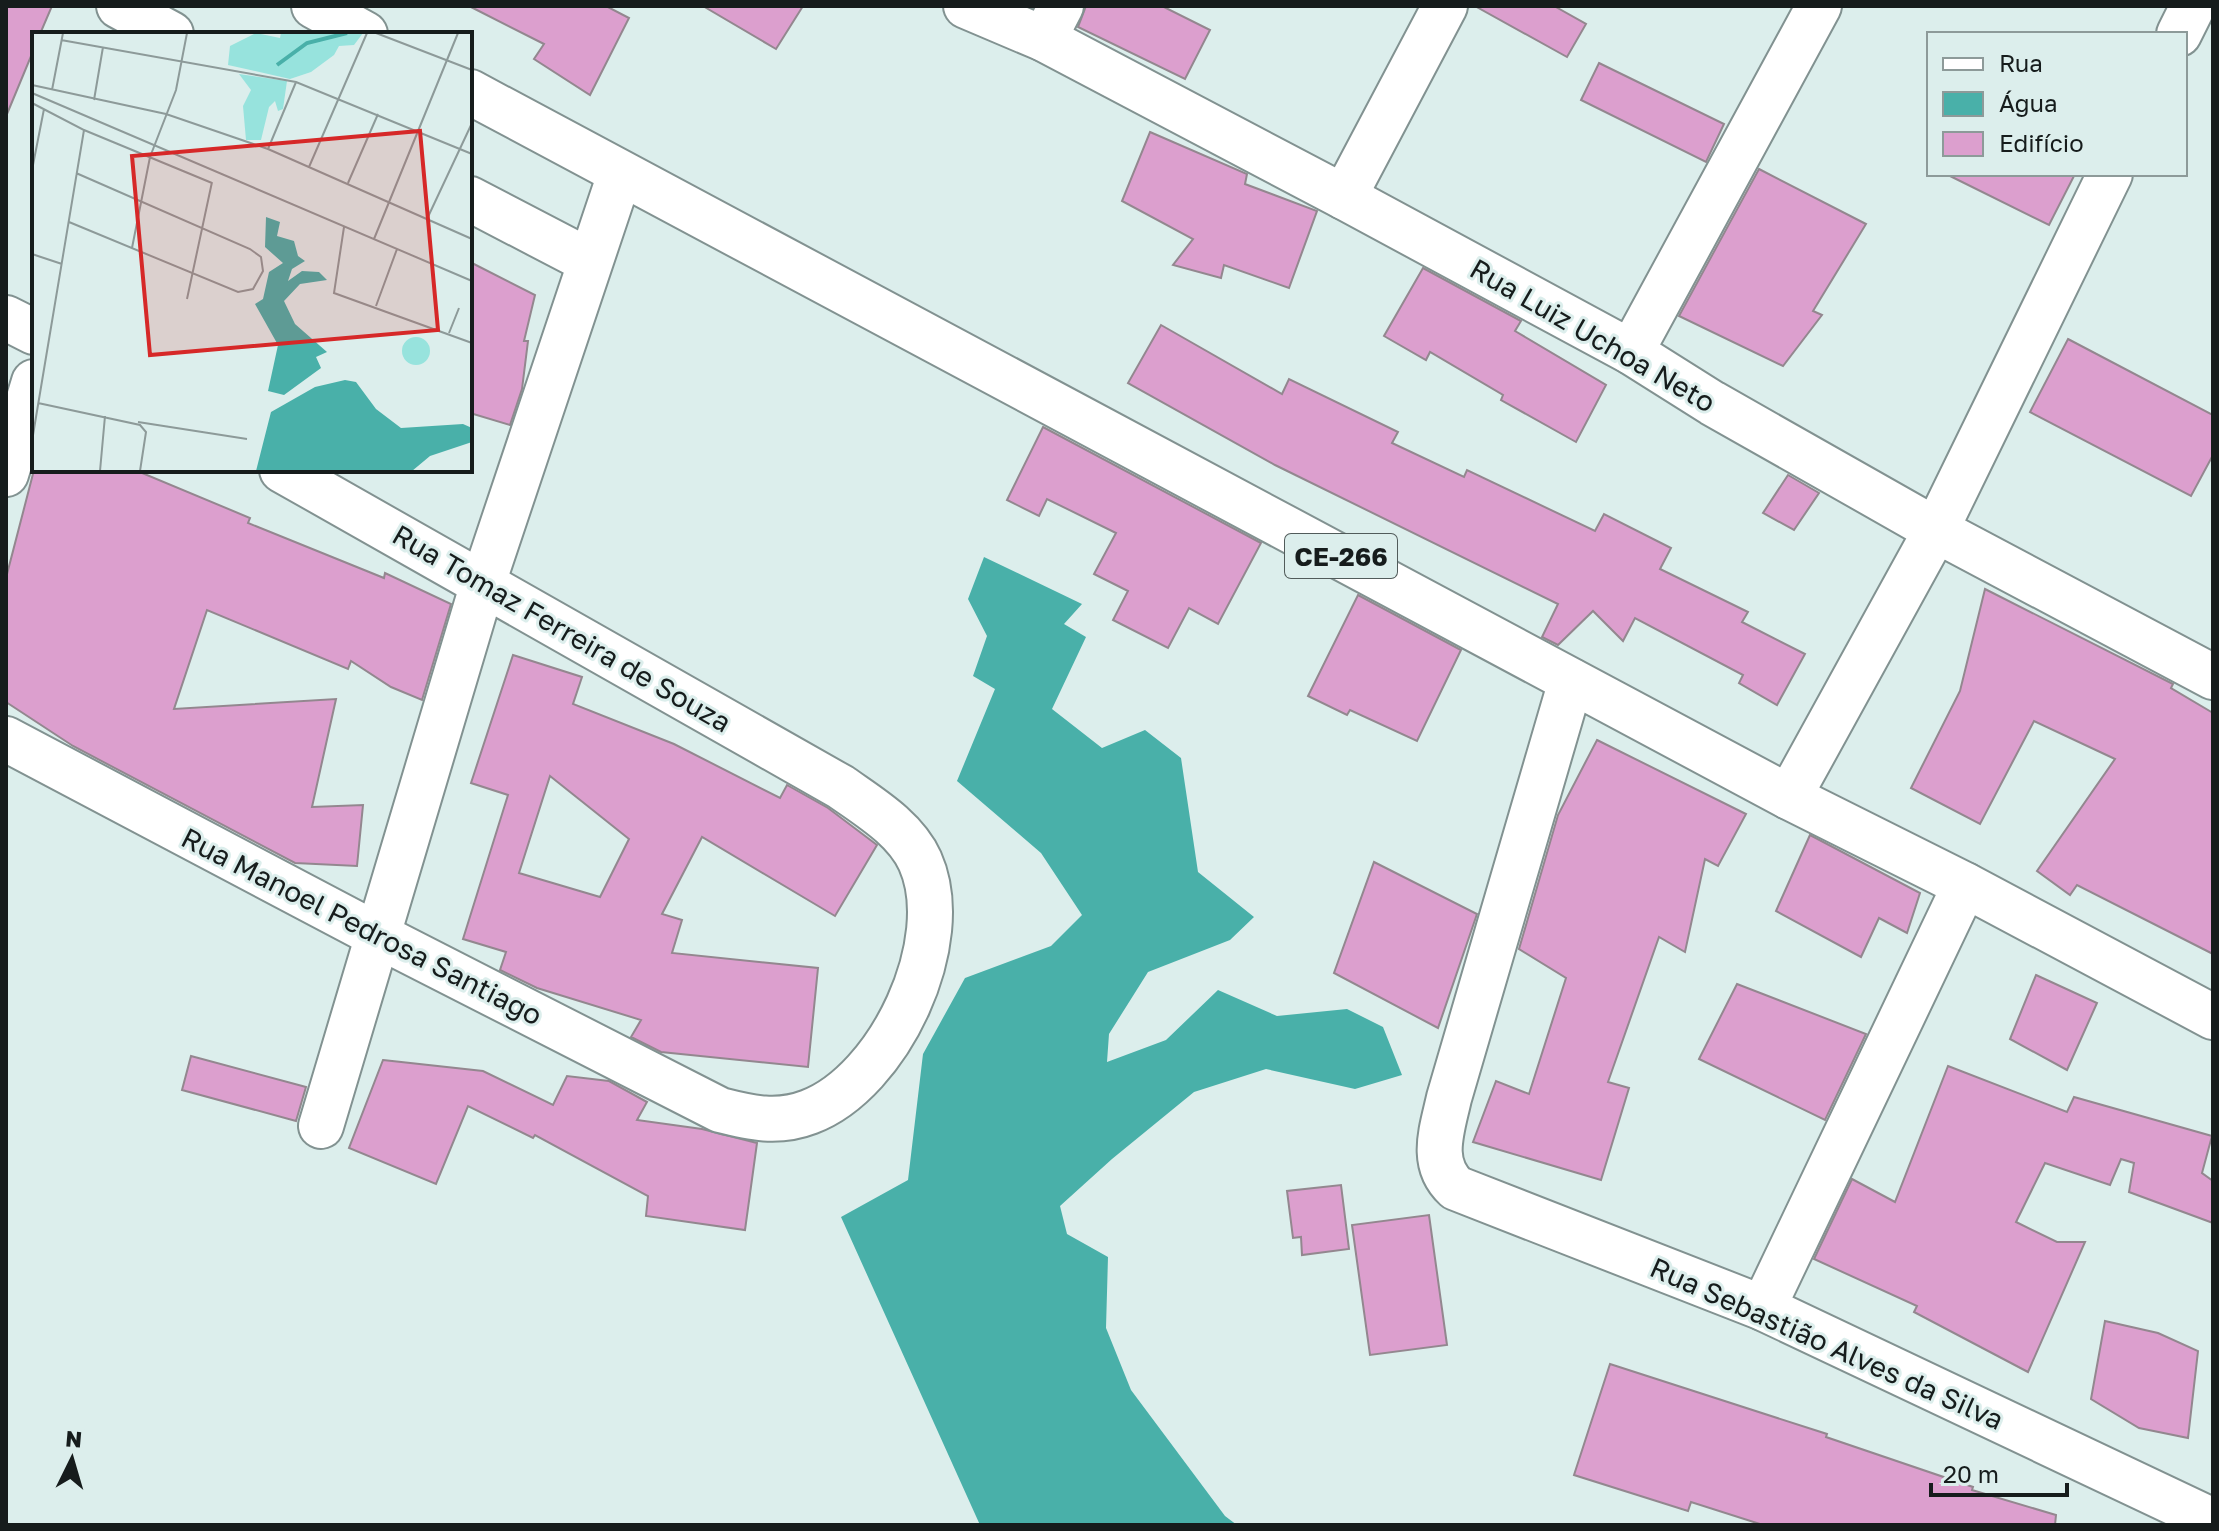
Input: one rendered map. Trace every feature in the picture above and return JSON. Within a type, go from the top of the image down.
[{"type":"street","points":[[314,6],[361,32]]},
{"type":"street","name":"Rua Luiz Uchoa Neto","points":[[966,6],[1053,23],[1344,197],[1631,352],[1712,403],[1936,530],[2213,677]]},
{"type":"street","points":[[1344,197],[1445,6]]},
{"type":"street","points":[[1631,352],[1819,6]]},
{"type":"street","points":[[2180,32],[2193,6]]},
{"type":"street","points":[[2202,6],[2213,12]]},
{"type":"street","name":"CE-266","points":[[472,93],[1789,797],[1965,885],[2213,1017]]},
{"type":"street","points":[[321,1126],[483,583],[620,174]]},
{"type":"street","points":[[1789,797],[1936,530],[2109,176]]},
{"type":"street","points":[[472,200],[589,261]]},
{"type":"street","points":[[6,318],[32,331]]},
{"type":"street","points":[[6,474],[32,389]]},
{"type":"street","name":"Rua Tomaz Ferreira de Souza","points":[[286,472],[841,787],[891,824],[918,858],[926,878],[931,909],[924,963],[902,1015],[885,1043],[834,1098],[810,1112],[781,1120],[754,1119],[720,1110]]},
{"type":"street","name":"Rua Sebastião Alves da Silva","points":[[1571,681],[1449,1098],[1439,1152],[1442,1171],[1456,1188],[1763,1308],[2213,1521]]},
{"type":"street","name":"Rua Manoel Pedrosa Santiago","points":[[6,739],[377,935],[720,1110]]},
{"type":"street","points":[[1763,1308],[1965,885]]},
{"type":"water","points":[[984,557],[1082,604],[1064,624],[1086,637],[1052,709],[1102,748],[1145,730],[1181,758],[1198,872],[1254,917],[1230,940],[1148,972],[1109,1034],[1107,1062],[1166,1040],[1218,990],[1277,1016],[1347,1009],[1383,1027],[1402,1075],[1355,1089],[1266,1069],[1194,1092],[1060,1206],[1067,1234],[1108,1257],[1106,1328],[1131,1390],[1225,1516],[1237,1525],[980,1525],[841,1217],[908,1180],[923,1054],[965,978],[1051,946],[1082,915],[1041,853],[957,781],[995,689],[973,676],[987,636],[968,599]]},
{"type":"building","points":[[6,6],[52,6],[41,32],[32,32],[32,54],[7,114]]},
{"type":"building","points":[[469,6],[606,6],[629,18],[590,95],[534,59],[544,44]]},
{"type":"building","points":[[703,6],[803,6],[776,49]]},
{"type":"building","points":[[1086,6],[1162,6],[1210,30],[1185,79],[1078,27]]},
{"type":"building","points":[[1475,6],[1554,6],[1586,24],[1567,57]]},
{"type":"building","points":[[1599,63],[1724,124],[1706,162],[1581,100]]},
{"type":"building","points":[[1150,132],[1247,174],[1245,184],[1317,211],[1289,288],[1224,265],[1221,278],[1173,265],[1193,239],[1122,201]]},
{"type":"building","points":[[1759,169],[1866,224],[1813,311],[1822,315],[1783,366],[1679,316]]},
{"type":"building","points":[[1950,176],[2074,176],[2049,225]]},
{"type":"building","points":[[472,263],[535,295],[524,341],[528,341],[522,389],[510,425],[472,414]]},
{"type":"building","points":[[1423,268],[1521,321],[1515,331],[1606,385],[1576,442],[1501,400],[1503,395],[1430,352],[1426,360],[1384,336]]},
{"type":"building","points":[[1161,325],[1282,394],[1289,379],[1398,432],[1392,443],[1464,477],[1467,470],[1595,531],[1604,514],[1671,548],[1660,569],[1748,612],[1742,622],[1805,654],[1777,705],[1739,683],[1743,675],[1635,618],[1623,641],[1593,611],[1558,645],[1542,637],[1558,604],[1275,465],[1128,383]]},
{"type":"building","points":[[2068,339],[2213,415],[2213,455],[2191,496],[2030,412]]},
{"type":"building","points":[[1043,427],[1261,543],[1218,624],[1189,608],[1168,648],[1113,620],[1128,591],[1094,574],[1116,533],[1047,499],[1039,516],[1007,500]]},
{"type":"building","points":[[33,472],[140,472],[250,518],[248,523],[384,578],[385,573],[451,604],[422,700],[391,687],[351,661],[348,669],[207,610],[174,709],[336,699],[312,807],[363,805],[357,866],[295,863],[73,746],[6,702],[6,578]]},
{"type":"building","points":[[1788,475],[1819,493],[1794,530],[1763,513]]},
{"type":"building","points":[[1985,589],[2173,684],[2171,688],[2213,713],[2213,954],[2077,885],[2070,895],[2037,871],[2115,759],[2034,721],[1980,824],[1911,788],[1960,691]]},
{"type":"building","points":[[1358,595],[1461,650],[1417,741],[1350,710],[1347,715],[1308,696]]},
{"type":"building","points":[[513,655],[582,677],[573,704],[674,744],[780,798],[787,785],[828,808],[877,845],[835,916],[702,837],[662,914],[682,920],[672,953],[818,968],[808,1067],[661,1052],[631,1037],[641,1020],[537,988],[500,970],[506,952],[463,939],[508,795],[471,783]],"holes":[[[550,776],[629,839],[600,897],[519,873]]]},
{"type":"building","points":[[1597,740],[1746,814],[1718,866],[1705,859],[1685,952],[1659,937],[1608,1082],[1629,1088],[1601,1180],[1473,1142],[1496,1081],[1529,1094],[1566,978],[1519,949],[1558,815]]},
{"type":"building","points":[[1810,835],[1920,893],[1907,933],[1879,918],[1861,957],[1776,911]]},
{"type":"building","points":[[1374,862],[1477,914],[1438,1028],[1334,973]]},
{"type":"building","points":[[2036,975],[2097,1003],[2067,1070],[2010,1039]]},
{"type":"building","points":[[1737,984],[1866,1034],[1825,1120],[1699,1059]]},
{"type":"building","points":[[191,1056],[306,1087],[296,1121],[182,1090]]},
{"type":"building","points":[[383,1060],[483,1071],[553,1105],[567,1076],[609,1081],[647,1102],[637,1120],[702,1129],[757,1143],[745,1230],[646,1216],[648,1196],[535,1135],[533,1138],[468,1106],[436,1184],[349,1148]]},
{"type":"building","points":[[1948,1066],[2067,1112],[2074,1097],[2212,1136],[2202,1173],[2213,1181],[2213,1223],[2129,1192],[2134,1163],[2121,1159],[2110,1185],[2045,1163],[2016,1222],[2057,1242],[2085,1242],[2028,1372],[1914,1312],[1917,1306],[1814,1259],[1852,1179],[1895,1202]]},
{"type":"building","points":[[1341,1185],[1349,1249],[1302,1255],[1301,1237],[1293,1238],[1287,1191]]},
{"type":"building","points":[[1429,1215],[1447,1345],[1370,1355],[1352,1225]]},
{"type":"building","points":[[2105,1321],[2158,1333],[2198,1351],[2188,1438],[2139,1428],[2091,1399]]},
{"type":"building","points":[[1610,1364],[1827,1434],[1826,1437],[1973,1487],[1972,1490],[2056,1515],[2055,1525],[1763,1525],[1691,1502],[1688,1511],[1574,1475]]}]
